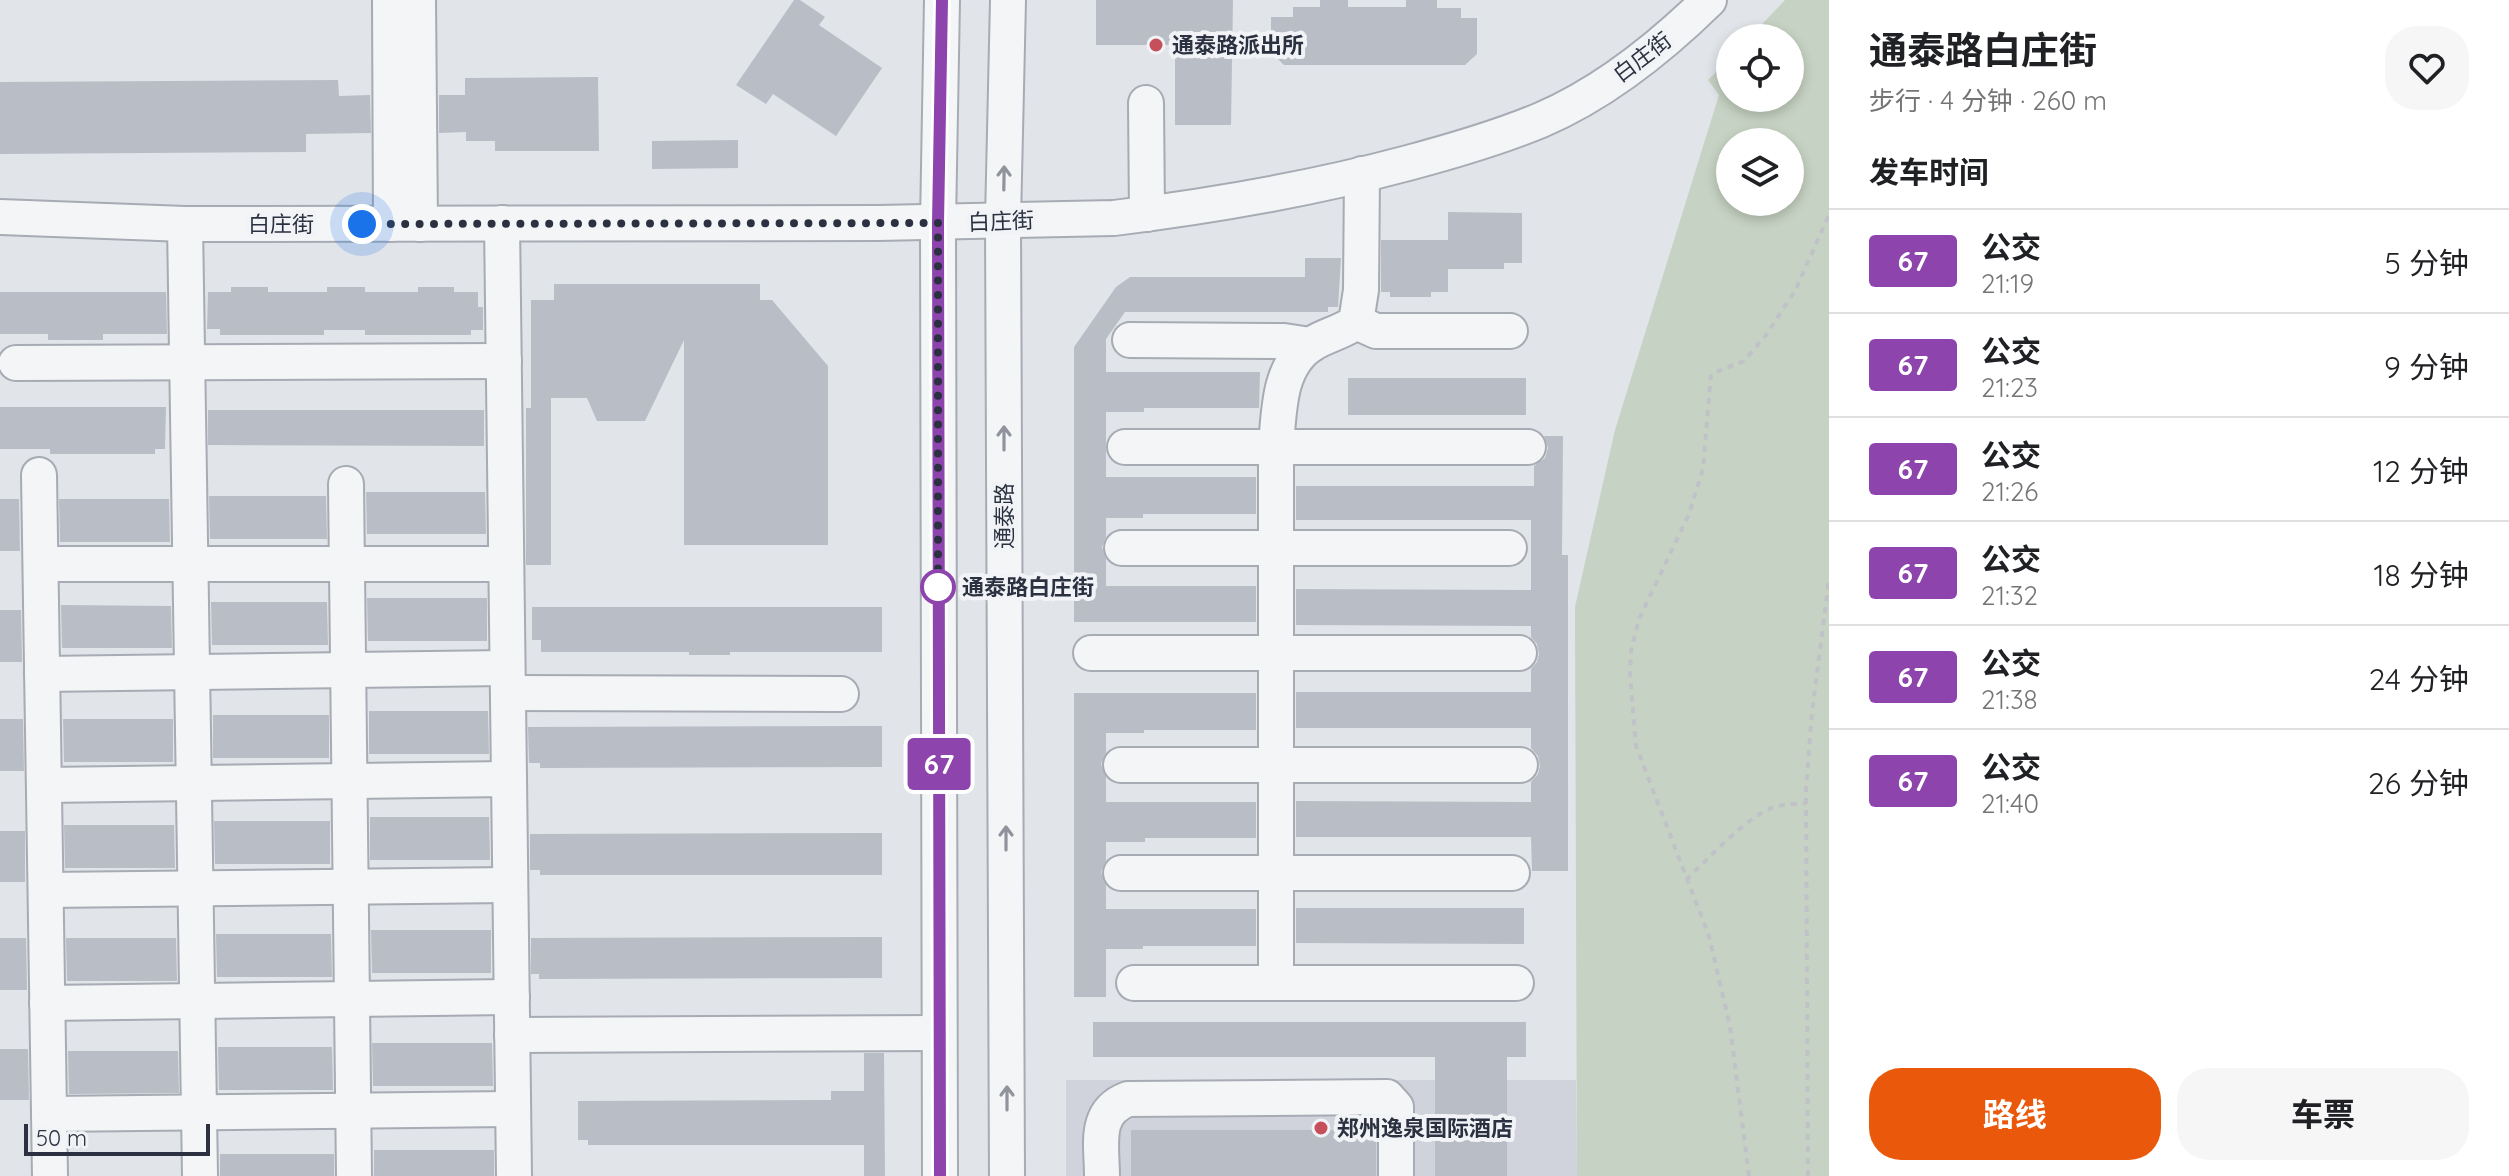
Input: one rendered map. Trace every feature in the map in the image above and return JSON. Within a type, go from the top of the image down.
[{"type":"street","points":[[390,0],[405,224]]},
{"type":"street","points":[[405,224],[418,0]]},
{"type":"street","points":[[940,1176],[938,223],[942,0]]},
{"type":"street","name":"通泰路","points":[[1007,1176],[1003,220],[1008,0]]},
{"type":"street","name":"白庄街","points":[[0,217],[185,224],[938,223],[1114,218],[1147,214],[1213,205],[1362,174],[1465,148],[1543,119],[1602,87],[1676,32],[1709,0]]},
{"type":"street","points":[[1146,103],[1147,214]]},
{"type":"street","points":[[1276,983],[1276,447],[1281,395],[1291,364],[1310,345],[1356,322],[1361,290],[1362,174]]},
{"type":"street","points":[[502,223],[514,1176]]},
{"type":"street","points":[[185,224],[200,1176]]},
{"type":"street","points":[[1356,322],[1376,331],[1510,331]]},
{"type":"street","points":[[1130,340],[1284,341],[1310,345]]},
{"type":"street","points":[[16,363],[504,361]]},
{"type":"street","points":[[1125,447],[1528,447]]},
{"type":"street","points":[[39,475],[50,1176]]},
{"type":"street","points":[[346,484],[354,1176]]},
{"type":"street","points":[[1122,548],[1509,548]]},
{"type":"street","points":[[41,564],[506,564]]},
{"type":"street","points":[[1091,653],[1519,653]]},
{"type":"street","points":[[42,674],[348,670],[508,681],[841,694]]},
{"type":"street","points":[[1121,765],[1520,765]]},
{"type":"street","points":[[44,785],[509,779]]},
{"type":"street","points":[[1121,873],[1512,873]]},
{"type":"street","points":[[46,890],[510,885]]},
{"type":"street","points":[[1134,983],[1516,983]]},
{"type":"street","points":[[47,1003],[512,997]]},
{"type":"street","points":[[512,1035],[939,1033]]},
{"type":"street","points":[[1102,1176],[1102,1121],[1114,1104],[1128,1099],[1387,1097],[1396,1107],[1396,1176]]},
{"type":"street","points":[[49,1114],[513,1109]]},
{"type":"path","points":[[1749,1176],[1730,1026],[1709,936],[1636,746],[1631,651],[1639,619],[1689,514],[1703,469],[1711,374],[1744,361],[1766,335],[1795,291],[1829,215]]},
{"type":"path","points":[[1808,1176],[1806,803],[1812,712],[1829,580]]},
{"type":"path","points":[[1686,880],[1756,818],[1774,807],[1806,803]]},
{"type":"shaded area","name":"郑州逸泉国际酒店","points":[[1066,1080],[1576,1080],[1577,1176],[1066,1176]]},
{"type":"green space","points":[[1785,0],[1829,0],[1829,1176],[1577,1176],[1575,607],[1615,430],[1716,105],[1716,112],[1804,112],[1804,24],[1762,24]]},
{"type":"green space","points":[[1716,72],[1716,91],[1708,80]]},
{"type":"building","points":[[794,0],[800,0],[825,17],[819,25],[882,68],[836,136],[773,94],[766,104],[736,85]]},
{"type":"building","points":[[1096,0],[1233,0],[1231,125],[1175,125],[1175,45],[1096,45]]},
{"type":"building","points":[[1320,0],[1348,0],[1348,7],[1406,7],[1406,0],[1437,0],[1437,8],[1461,8],[1461,18],[1477,18],[1477,54],[1465,65],[1284,65],[1271,52],[1271,17],[1293,17],[1293,7],[1320,7]]},
{"type":"building","points":[[598,77],[599,151],[495,151],[495,141],[466,141],[466,132],[439,133],[439,95],[465,95],[465,78]]},
{"type":"building","points":[[338,80],[339,96],[370,95],[371,133],[306,134],[306,152],[0,154],[0,82]]},
{"type":"building","points":[[738,140],[738,168],[652,169],[652,141]]},
{"type":"building","points":[[1448,212],[1522,213],[1522,263],[1504,263],[1504,269],[1448,269],[1448,292],[1431,292],[1431,297],[1390,297],[1390,292],[1381,292],[1381,240],[1448,240]]},
{"type":"building","points":[[1305,258],[1341,258],[1338,307],[1328,307],[1328,312],[1125,312],[1106,339],[1106,372],[1260,372],[1259,408],[1144,408],[1144,412],[1106,412],[1106,477],[1256,477],[1256,514],[1143,514],[1143,518],[1106,518],[1106,537],[1102,547],[1106,559],[1106,586],[1256,586],[1256,622],[1074,622],[1074,347],[1116,287],[1130,277],[1305,277]]},
{"type":"building","points":[[554,284],[760,284],[760,300],[772,300],[828,366],[828,545],[684,545],[684,340],[645,421],[597,421],[587,398],[551,398],[551,565],[526,565],[526,408],[531,408],[531,300],[554,300]]},
{"type":"building","points":[[231,287],[268,287],[268,292],[327,292],[327,287],[365,287],[365,292],[418,292],[418,287],[454,287],[454,292],[478,292],[478,307],[483,307],[483,330],[471,330],[471,335],[365,335],[365,330],[324,330],[324,335],[220,335],[220,329],[207,329],[208,292],[231,292]]},
{"type":"building","points":[[0,292],[166,292],[167,334],[103,334],[103,340],[48,340],[48,334],[0,334]]},
{"type":"building","points":[[1348,378],[1526,378],[1526,415],[1348,415]]},
{"type":"building","points":[[0,407],[166,407],[165,449],[155,449],[155,454],[50,454],[50,449],[0,449]]},
{"type":"building","points":[[208,410],[484,410],[484,446],[208,445]]},
{"type":"building","points":[[1544,436],[1563,436],[1562,555],[1568,555],[1568,871],[1532,871],[1531,837],[1296,837],[1296,801],[1531,802],[1531,782],[1540,766],[1538,756],[1531,748],[1531,728],[1296,728],[1296,692],[1531,692],[1531,669],[1539,654],[1537,644],[1531,637],[1531,626],[1296,625],[1296,589],[1531,590],[1531,520],[1296,520],[1296,486],[1534,486],[1534,466],[1545,458],[1548,448]]},
{"type":"building","points":[[366,492],[485,492],[486,534],[367,534]]},
{"type":"building","points":[[209,496],[326,496],[327,539],[210,539]]},
{"type":"building","points":[[0,499],[19,499],[20,551],[0,551]]},
{"type":"building","points":[[59,499],[169,499],[170,542],[60,542]]},
{"type":"building","points":[[367,598],[487,598],[487,641],[368,641]]},
{"type":"building","points":[[211,602],[327,602],[328,645],[212,645]]},
{"type":"building","points":[[61,605],[171,606],[172,648],[62,648]]},
{"type":"building","points":[[532,607],[882,607],[882,652],[689,655],[689,652],[541,652],[541,640],[532,640]]},
{"type":"building","points":[[0,610],[21,610],[22,662],[0,662]]},
{"type":"building","points":[[1074,693],[1256,693],[1256,730],[1106,733],[1106,753],[1101,764],[1106,777],[1106,802],[1256,802],[1256,838],[1145,838],[1145,842],[1106,842],[1106,861],[1101,872],[1106,885],[1106,909],[1256,909],[1256,946],[1106,949],[1106,997],[1074,997]]},
{"type":"building","points":[[369,711],[488,711],[489,754],[369,754]]},
{"type":"building","points":[[213,715],[329,715],[329,758],[213,758]]},
{"type":"building","points":[[0,719],[23,719],[24,771],[0,771]]},
{"type":"building","points":[[63,719],[173,719],[173,762],[64,762]]},
{"type":"building","points":[[882,726],[882,767],[540,768],[540,763],[529,763],[528,727]]},
{"type":"building","points":[[370,817],[489,817],[490,860],[370,860]]},
{"type":"building","points":[[214,821],[330,821],[330,864],[215,864]]},
{"type":"building","points":[[64,825],[174,825],[175,868],[65,868]]},
{"type":"building","points":[[0,831],[25,831],[25,882],[0,882]]},
{"type":"building","points":[[882,833],[882,875],[540,875],[540,870],[530,870],[530,834]]},
{"type":"building","points":[[1296,908],[1524,908],[1524,944],[1296,943]]},
{"type":"building","points":[[371,930],[491,930],[491,973],[372,973]]},
{"type":"building","points":[[216,934],[331,934],[332,977],[217,977]]},
{"type":"building","points":[[882,937],[882,978],[539,979],[539,974],[531,974],[531,938]]},
{"type":"building","points":[[0,938],[26,938],[27,990],[0,990]]},
{"type":"building","points":[[66,938],[176,938],[177,981],[67,981]]},
{"type":"building","points":[[1093,1022],[1526,1022],[1526,1057],[1507,1057],[1507,1176],[1435,1176],[1435,1057],[1093,1057]]},
{"type":"building","points":[[372,1043],[492,1043],[493,1086],[373,1086]]},
{"type":"building","points":[[218,1047],[332,1047],[333,1090],[219,1090]]},
{"type":"building","points":[[0,1049],[28,1049],[29,1100],[0,1100]]},
{"type":"building","points":[[68,1051],[178,1051],[179,1093],[69,1094]]},
{"type":"building","points":[[864,1053],[884,1053],[885,1176],[864,1176],[864,1145],[588,1145],[588,1140],[578,1140],[578,1101],[831,1100],[831,1091],[864,1091]]},
{"type":"building","points":[[1131,1130],[1376,1130],[1376,1176],[1131,1176]]},
{"type":"building","points":[[374,1150],[494,1150],[494,1176],[374,1176]]},
{"type":"building","points":[[220,1154],[334,1154],[334,1176],[220,1176]]},
{"type":"bus line","name":"67","points":[[940,1176],[938,223],[942,0]]},
{"type":"place","name":"通泰路派出所","points":[[1156,45]]},
{"type":"place","name":"通泰路白庄街","points":[[938,587]]},
{"type":"place","name":"郑州逸泉国际酒店","points":[[1321,1128]]},
{"type":"route","points":[[362,224],[938,223],[938,597],[938,587]]}]
